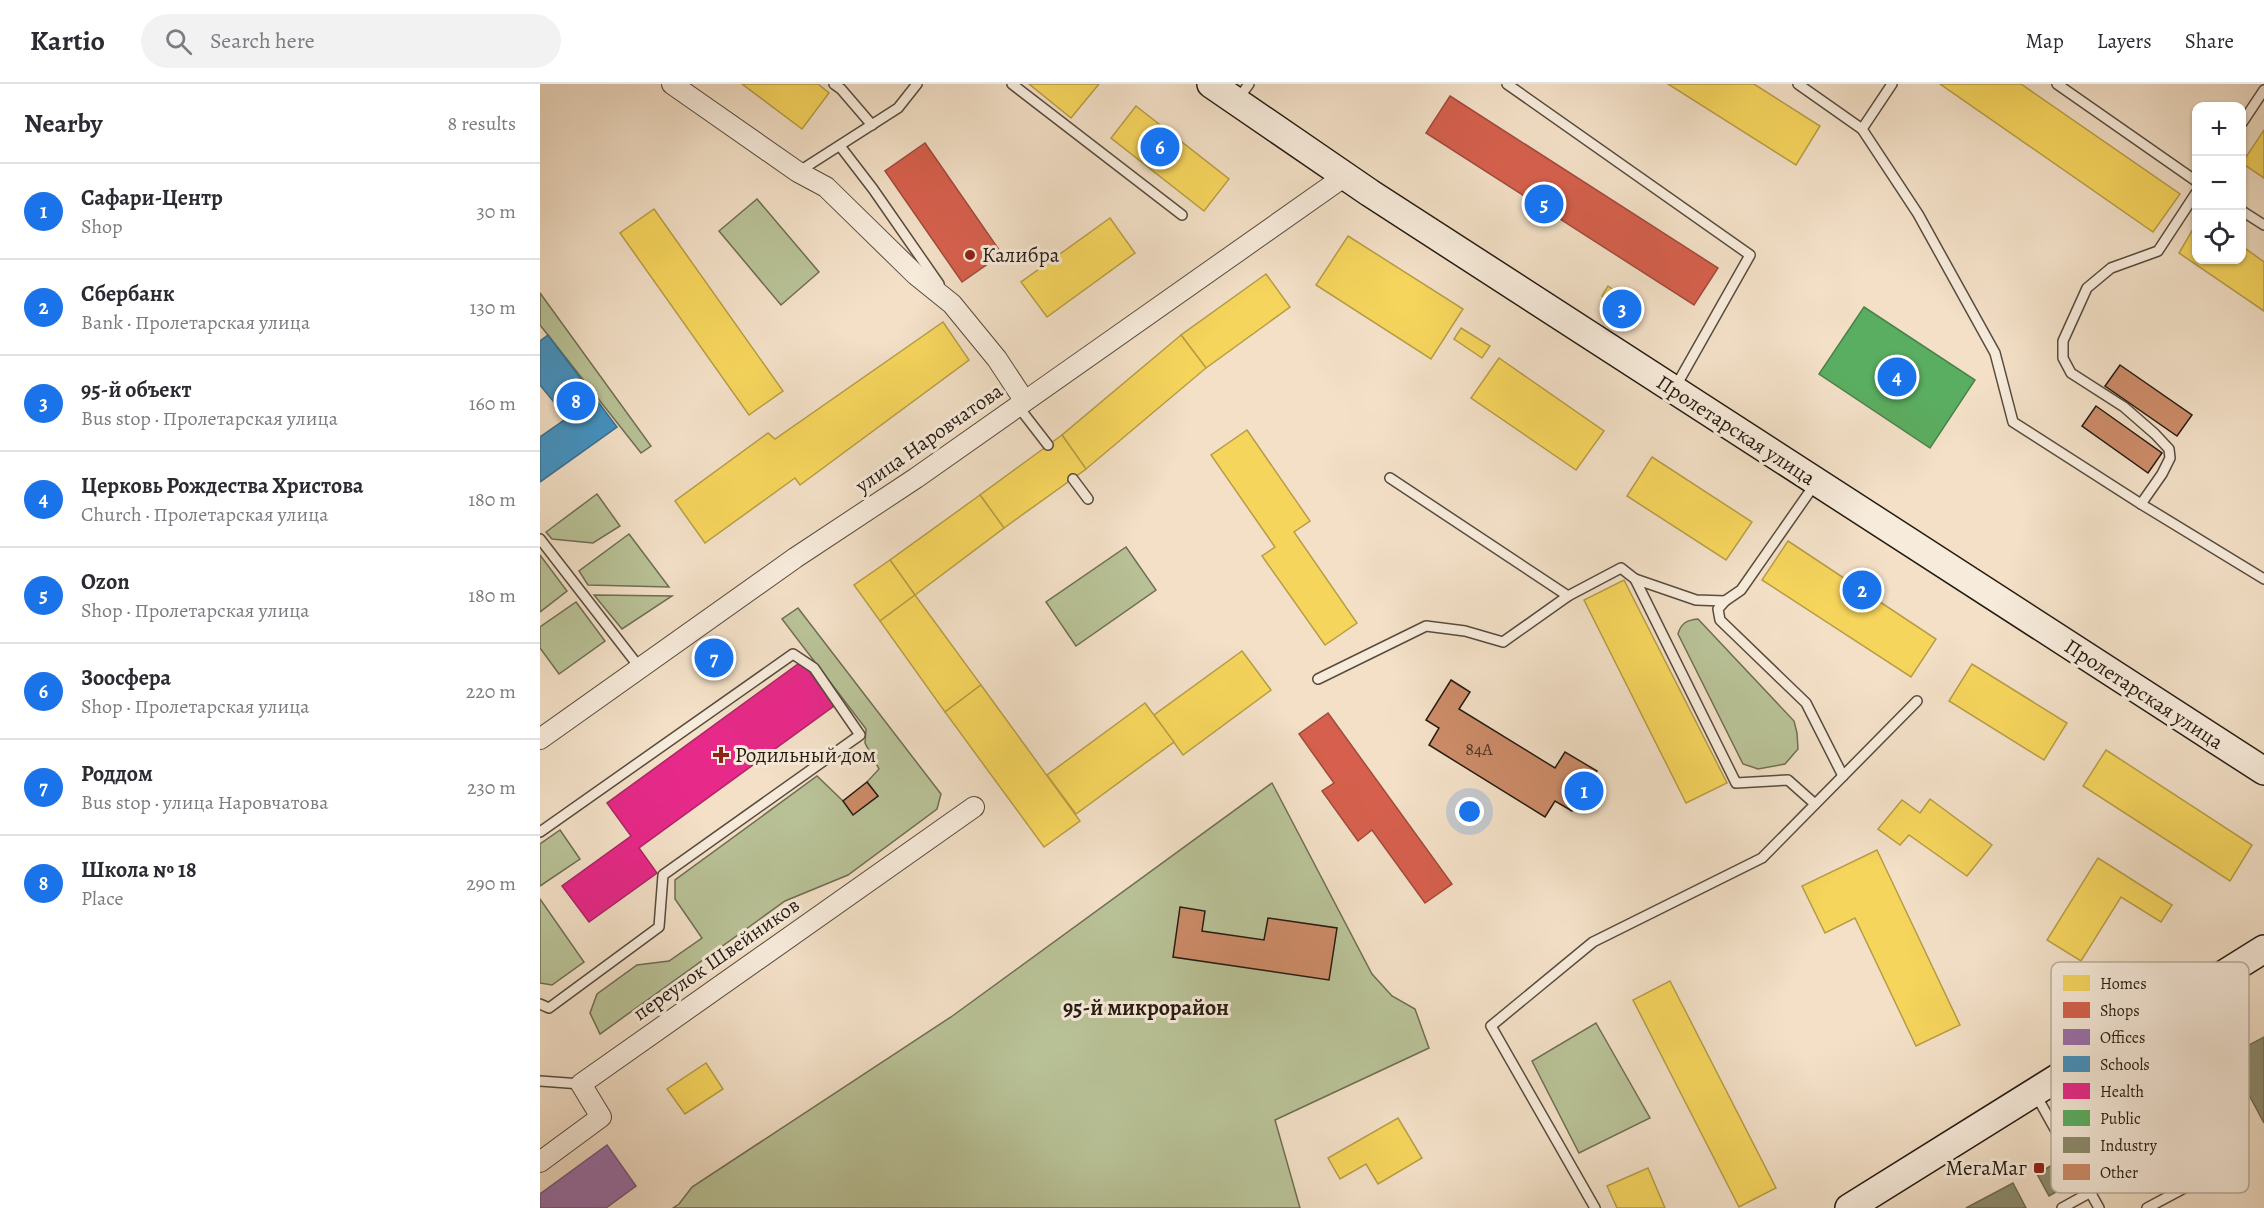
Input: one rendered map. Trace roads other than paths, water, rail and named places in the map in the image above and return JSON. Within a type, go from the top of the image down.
[{"type":"street","points":[[672,84],[798,172],[826,187],[916,275],[952,304],[997,359],[1020,403]]},
{"type":"street","name":"Пролетарская улица","points":[[1212,84],[1242,93],[1345,176],[2264,771]]},
{"type":"street","name":"улица Наровчатова","points":[[540,739],[795,558],[916,478],[1345,176]]},
{"type":"street","name":"переулок Швейников","points":[[580,1084],[974,807]]},
{"type":"street","points":[[2243,962],[2264,949]]},
{"type":"street","points":[[1849,1208],[2051,1082]]},
{"type":"street","points":[[540,1162],[601,1118],[580,1084]]},
{"type":"lane","points":[[834,84],[872,125]]},
{"type":"lane","points":[[798,172],[898,108],[917,84]]},
{"type":"lane","points":[[1011,84],[1182,215]]},
{"type":"lane","points":[[1507,84],[1750,255],[1674,388]]},
{"type":"lane","points":[[1798,84],[1862,129],[1917,214],[1995,353],[2013,422],[2264,579]]},
{"type":"lane","points":[[1862,129],[1892,84]]},
{"type":"lane","points":[[2057,84],[2192,178]]},
{"type":"lane","points":[[2246,116],[2264,90]]},
{"type":"lane","points":[[840,146],[873,189],[952,304]]},
{"type":"lane","points":[[2141,504],[2162,474],[2170,458],[2169,449],[2124,406],[2071,373],[2063,358],[2063,341],[2087,288],[2110,268],[2158,251],[2192,199]]},
{"type":"lane","points":[[2246,214],[2264,225]]},
{"type":"lane","points":[[1020,403],[1048,445]]},
{"type":"lane","points":[[1073,478],[1088,499]]},
{"type":"lane","points":[[1390,478],[1568,596]]},
{"type":"lane","points":[[1816,482],[1741,590],[1718,609],[1720,620],[1806,703],[1843,776]]},
{"type":"lane","points":[[540,539],[640,668]]},
{"type":"lane","points":[[1318,679],[1426,626],[1465,631],[1503,642],[1568,596],[1621,568],[1635,579],[1696,600],[1725,601]]},
{"type":"lane","points":[[1635,579],[1736,783],[1788,780],[1815,804]]},
{"type":"lane","points":[[540,832],[793,654],[814,668],[861,735],[663,875],[659,927],[549,1008],[540,1004]]},
{"type":"lane","points":[[1596,1208],[1491,1026],[1593,942],[1762,858],[1917,701]]},
{"type":"lane","points":[[540,1081],[580,1084]]},
{"type":"lane","points":[[2035,1092],[2051,1121]]},
{"type":"lane","points":[[2062,1208],[2089,1193]]},
{"type":"lane","points":[[2092,1193],[2099,1208]]},
{"type":"lane","points":[[2147,1208],[2175,1193]]},
{"type":"place","name":"Зоосфера","points":[[1160,147]]},
{"type":"place","name":"Ozon","points":[[1544,204]]},
{"type":"place","name":"Калибра","points":[[970,255]]},
{"type":"place","name":"95-й объект","points":[[1622,309]]},
{"type":"place","name":"Церковь Рождества Христова","points":[[1897,377]]},
{"type":"place","name":"Школа № 18","points":[[576,401]]},
{"type":"place","name":"Сбербанк","points":[[1862,590]]},
{"type":"place","name":"Роддом","points":[[714,658]]},
{"type":"place","name":"Родильный дом","points":[[721,755]]},
{"type":"place","name":"Сафари-Центр","points":[[1584,791]]},
{"type":"place","name":"МегаМаг","points":[[2039,1168]]},
{"type":"district","name":"95-й микрорайон","points":[[1146,1008]]}]
